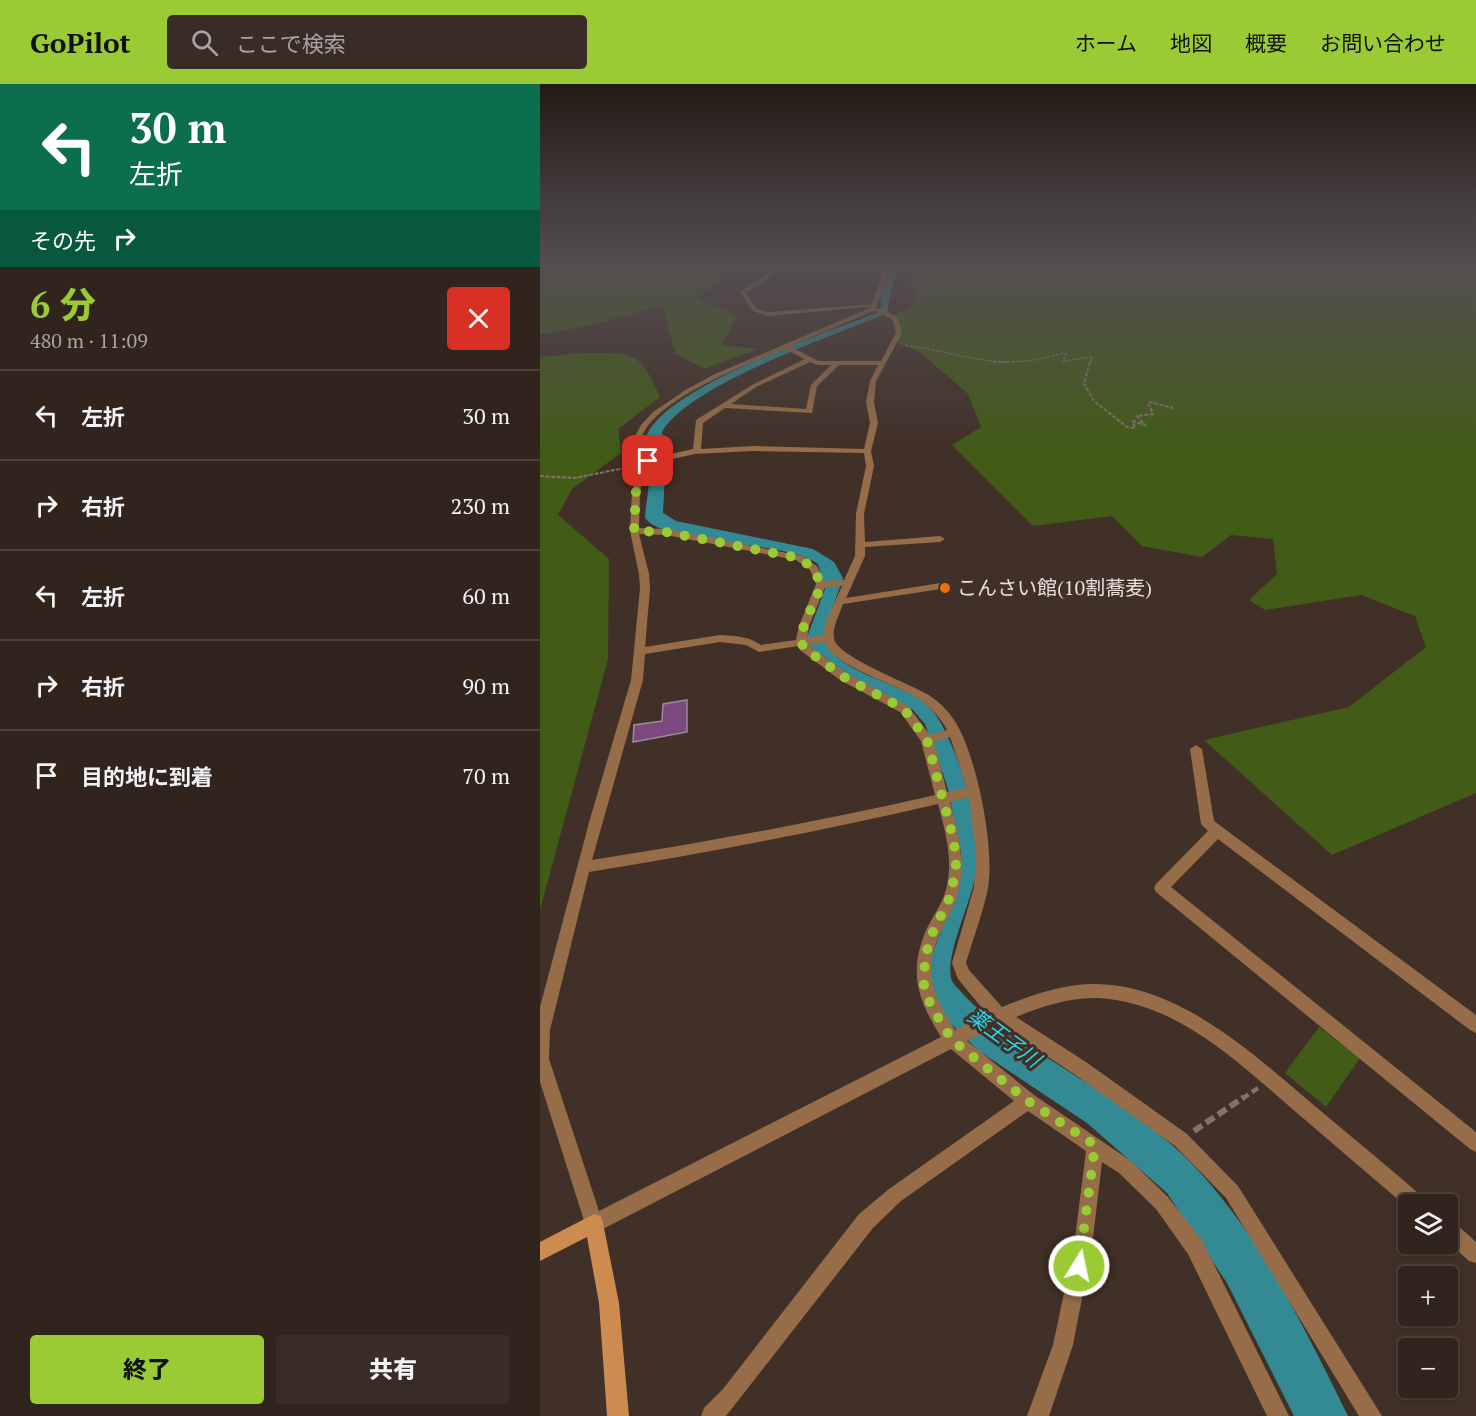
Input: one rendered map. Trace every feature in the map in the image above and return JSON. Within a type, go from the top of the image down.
[{"type":"street","points":[[618,1416],[609,1303],[594,1223],[541,1059],[542,1030],[548,1000],[596,819],[637,680],[645,589],[644,574],[634,531],[636,491],[645,462],[637,446],[638,438],[656,414],[689,390],[717,375],[832,326]]},
{"type":"street","points":[[899,326],[900,333],[895,345],[873,381],[870,402],[874,423],[867,451],[870,466],[860,514],[860,556],[831,621],[828,638],[831,646],[859,666],[921,695],[935,706],[953,732],[974,791],[983,852],[981,887],[960,963],[963,974],[1000,1016],[1080,1068],[1181,1140],[1232,1192],[1371,1416]]},
{"type":"street","points":[[784,346],[800,352],[817,363],[882,363]]},
{"type":"street","points":[[697,452],[699,422],[754,386],[811,359]]},
{"type":"street","points":[[723,406],[809,411],[814,385],[836,364]]},
{"type":"street","points":[[645,462],[697,452],[772,447],[807,452],[867,451]]},
{"type":"street","points":[[634,531],[666,532],[799,558],[813,568],[821,584],[802,628],[800,643],[844,677],[904,709],[927,740],[943,798],[954,841],[956,866],[951,895],[932,934],[925,957],[924,985],[931,1006],[952,1040],[1028,1101],[1125,1167],[1162,1203],[1195,1247],[1278,1416]]},
{"type":"street","points":[[861,545],[940,539]]},
{"type":"street","points":[[821,584],[848,583]]},
{"type":"street","points":[[839,602],[947,585]]},
{"type":"street","points":[[640,651],[715,638],[734,639],[755,644],[759,649],[828,638]]},
{"type":"street","points":[[844,677],[859,666]]},
{"type":"street","points":[[927,740],[953,732]]},
{"type":"street","points":[[1197,749],[1208,824],[1216,832],[1476,1025]]},
{"type":"street","points":[[585,867],[844,821],[974,791]]},
{"type":"street","points":[[1216,832],[1161,888],[1476,1143]]},
{"type":"street","points":[[540,1252],[1000,1016],[1051,996],[1108,992],[1139,998],[1174,1011],[1230,1044],[1406,1194]]},
{"type":"street","points":[[712,1416],[867,1221],[895,1195],[1028,1101]]},
{"type":"street","points":[[1038,1416],[1063,1345],[1083,1246],[1095,1145]]},
{"type":"street","points":[[1458,1239],[1476,1254]]},
{"type":"path","points":[[895,345],[939,350],[970,359],[996,363],[1038,361],[1063,353],[1066,354],[1063,361],[1092,357],[1084,384],[1094,401],[1126,427],[1135,428],[1133,421],[1145,425],[1137,416],[1154,414],[1148,403],[1150,402],[1173,408]]},
{"type":"path","points":[[540,476],[555,479],[575,477],[604,473],[645,462]]},
{"type":"path","points":[[1181,1140],[1270,1079]]},
{"type":"green space","points":[[540,326],[584,326],[555,332],[540,334]]},
{"type":"green space","points":[[668,326],[732,326],[722,345],[758,349],[704,369],[675,353]]},
{"type":"green space","points":[[894,326],[1476,326],[1476,793],[1332,855],[1204,740],[1349,707],[1426,647],[1415,616],[1361,595],[1265,610],[1249,600],[1277,574],[1273,539],[1231,535],[1202,557],[1142,546],[1112,516],[1033,526],[952,445],[981,427],[968,394],[921,353],[897,343]]},
{"type":"green space","points":[[613,353],[632,357],[646,370],[660,397],[618,429],[621,453],[572,489],[558,515],[609,559],[608,659],[540,910],[540,357]]},
{"type":"green space","points":[[1319,1027],[1360,1058],[1326,1107],[1285,1073]]},
{"type":"water","name":"薬王子川","points":[[842,326],[855,326],[729,380],[700,397],[677,415],[662,432],[666,453],[663,513],[676,521],[813,549],[834,562],[843,578],[823,635],[827,647],[836,657],[849,665],[907,692],[929,707],[942,724],[965,782],[974,820],[977,859],[975,877],[951,959],[950,971],[953,983],[971,1002],[1001,1027],[1115,1101],[1150,1127],[1181,1153],[1208,1181],[1232,1211],[1275,1277],[1348,1416],[1294,1416],[1227,1283],[1167,1193],[1087,1123],[979,1051],[948,1021],[933,997],[927,976],[931,957],[959,885],[961,852],[948,789],[925,724],[913,710],[856,680],[808,645],[807,637],[825,589],[818,564],[802,556],[779,550],[675,533],[656,527],[645,518],[650,463],[645,440],[657,421],[680,401],[712,382],[787,347]]},
{"type":"building","points":[[687,700],[687,732],[633,742],[634,725],[662,721],[663,704]]},
{"type":"place","name":"こんさい館(10割蕎麦)","points":[[945,588]]},
{"type":"route","points":[[648,461],[642,463],[636,491],[634,531],[666,532],[799,558],[809,562],[821,584],[818,596],[802,628],[800,643],[844,677],[904,709],[927,740],[954,841],[956,866],[951,895],[932,934],[925,957],[924,985],[931,1006],[952,1040],[1028,1101],[1095,1145],[1079,1266]]}]
